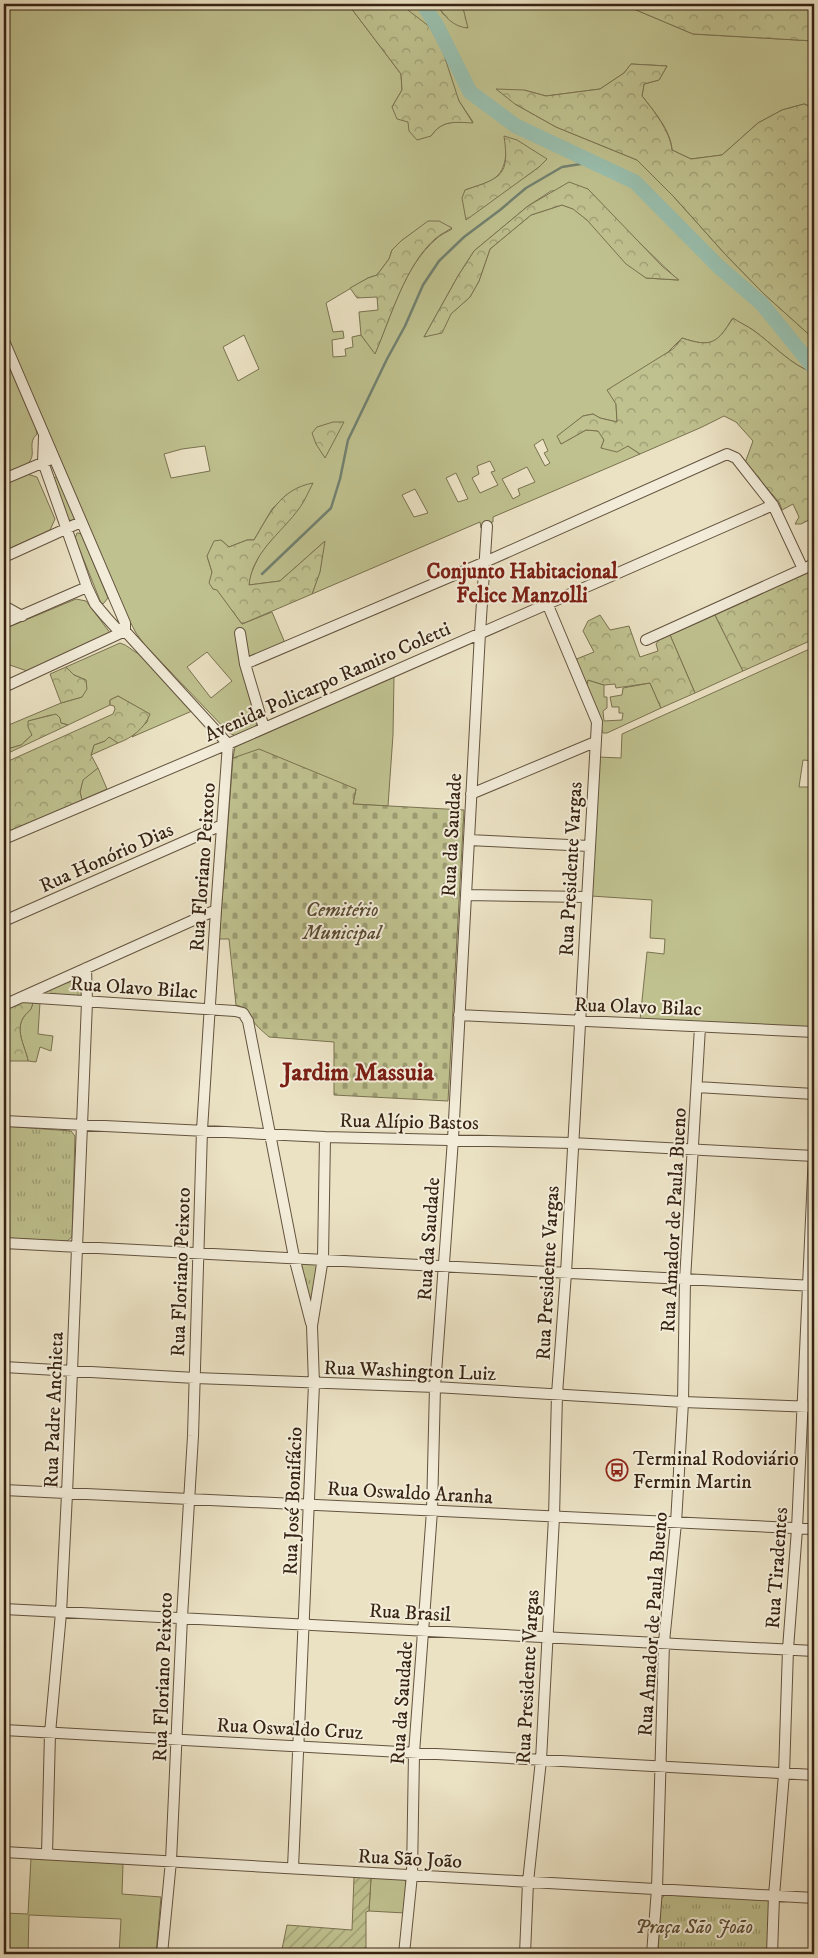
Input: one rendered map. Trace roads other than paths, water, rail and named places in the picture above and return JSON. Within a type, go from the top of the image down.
[{"type":"street","points":[[4,341],[126,623],[125,631]]},
{"type":"street","points":[[44,437],[43,462],[87,587],[95,604],[116,628],[125,631],[228,744]]},
{"type":"street","points":[[245,664],[485,562],[727,454],[736,458],[773,505],[803,569]]},
{"type":"street","points":[[4,480],[54,457]]},
{"type":"street","name":"Avenida Policarpo Ramiro Coletti","points":[[4,839],[228,744],[773,505]]},
{"type":"street","points":[[4,557],[81,522]]},
{"type":"street","name":"Rua da Saudade","points":[[404,1954],[412,1875],[414,1753],[432,1511],[435,1388],[453,1139],[487,526]]},
{"type":"street","points":[[646,640],[814,564]]},
{"type":"street","points":[[4,623],[87,587]]},
{"type":"street","name":"Rua Presidente Vargas","points":[[525,1954],[528,1882],[541,1760],[554,1517],[558,1394],[596,722],[547,603]]},
{"type":"street","points":[[4,606],[22,616]]},
{"type":"street","points":[[4,687],[125,631]]},
{"type":"street","points":[[240,633],[245,664],[264,728]]},
{"type":"street","points":[[471,794],[595,742]]},
{"type":"street","name":"Rua Floriano Peixoto","points":[[162,1954],[171,1861],[188,1499],[193,1436],[202,1130],[228,744]]},
{"type":"street","name":"Rua Honório Dias","points":[[4,920],[222,825]]},
{"type":"street","points":[[469,840],[589,846]]},
{"type":"street","points":[[466,895],[586,898]]},
{"type":"street","points":[[4,1005],[216,910]]},
{"type":"street","name":"Rua Padre Anchieta","points":[[47,1854],[50,1733],[61,1612],[67,1494],[87,1002],[86,968]]},
{"type":"street","name":"Rua Olavo Bilac","points":[[22,997],[243,1013],[248,1021],[270,1134]]},
{"type":"street","name":"Rua Olavo Bilac","points":[[459,1015],[814,1032]]},
{"type":"street","name":"Rua Amador de Paula Bueno","points":[[652,1954],[657,1889],[664,1642],[676,1523],[683,1402],[685,1280],[700,1027]]},
{"type":"street","points":[[697,1087],[814,1094]]},
{"type":"street","name":"Rua Alípio Bastos","points":[[4,1121],[324,1137],[572,1143],[814,1155]]},
{"type":"street","points":[[270,1134],[294,1257],[312,1326]]},
{"type":"street","name":"Rua José Bonifácio","points":[[293,1868],[297,1746],[310,1505],[314,1384],[312,1326],[323,1258],[324,1137]]},
{"type":"street","name":"Rua Tiradentes","points":[[772,1954],[774,1896],[784,1774],[788,1650],[797,1529],[802,1406],[812,1285],[814,1155]]},
{"type":"street","points":[[4,1243],[198,1254],[323,1258],[685,1280],[812,1285]]},
{"type":"street","name":"Rua Washington Luiz","points":[[4,1367],[72,1369],[314,1384],[435,1388],[683,1402],[814,1407]]},
{"type":"street","name":"Rua Oswaldo Aranha","points":[[4,1490],[814,1530]]},
{"type":"street","name":"Rua Brasil","points":[[4,1609],[814,1651]]},
{"type":"street","name":"Rua Oswaldo Cruz","points":[[4,1730],[814,1775]]},
{"type":"street","name":"Rua São João","points":[[4,1852],[814,1898]]},
{"type":"waterway","points":[[423,4],[437,26],[470,92],[516,126],[635,182],[719,267],[761,303],[814,368]]},
{"type":"waterway","points":[[262,574],[331,508],[340,479],[348,440],[405,326],[423,285],[439,261],[464,237],[526,188],[562,167],[593,162]]},
{"type":"place","name":"Terminal Rodoviário Fermin Martin","points":[[617,1470]]},
{"type":"district","name":"Conjunto Habitacional Felice Manzolli","points":[[522,583]]},
{"type":"district","name":"Jardim Massuia","points":[[358,1071]]},
{"type":"park label","name":"Cemitério Municipal","points":[[342,920]]},
{"type":"park label","name":"Praça São João","points":[[694,1926]]}]
